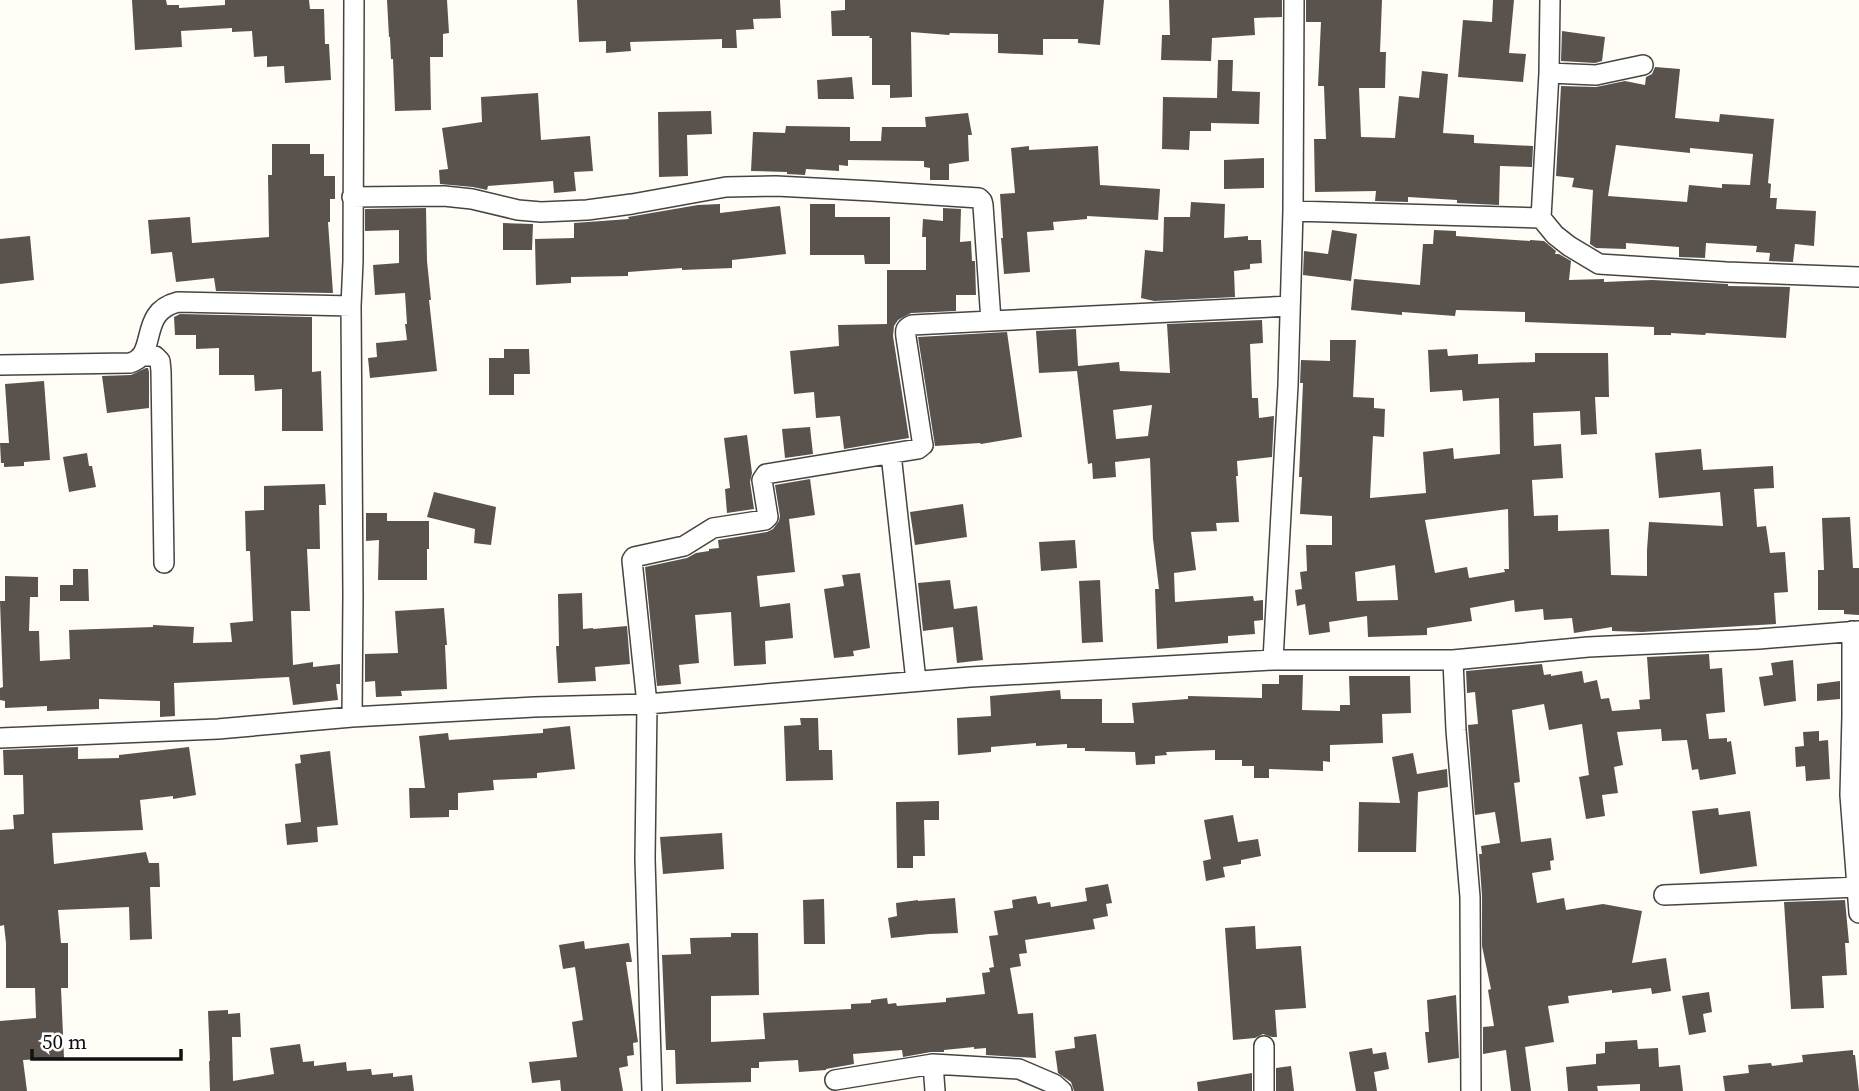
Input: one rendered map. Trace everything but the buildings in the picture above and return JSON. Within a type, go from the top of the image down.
[{"type":"street","points":[[352,717],[351,306],[354,0]]},
{"type":"street","points":[[1273,660],[1290,306],[1294,0]]},
{"type":"street","points":[[1541,218],[1550,0]]},
{"type":"street","points":[[1549,73],[1596,75],[1643,65]]},
{"type":"street","points":[[352,197],[444,196],[541,212],[621,206],[726,187],[776,186],[979,198],[983,205],[991,321]]},
{"type":"street","points":[[1293,211],[1541,218],[1562,240],[1599,264],[1859,277]]},
{"type":"street","points":[[0,365],[137,361],[146,348],[156,315],[169,304],[178,302],[351,306]]},
{"type":"street","points":[[652,1091],[646,873],[647,704],[632,560],[634,557],[684,546],[713,528],[765,520],[768,517],[762,480],[766,474],[891,454],[918,449],[923,445],[905,331],[912,325],[1290,306]]},
{"type":"street","points":[[142,356],[155,356],[162,370],[164,563]]},
{"type":"street","points":[[891,454],[915,681]]},
{"type":"street","points":[[0,738],[218,729],[352,717],[534,706],[647,704],[970,677],[1273,660],[1453,660],[1588,647],[1759,639],[1856,631],[1850,795],[1859,913]]},
{"type":"street","points":[[1453,660],[1470,897],[1471,1091]]},
{"type":"street","points":[[1664,895],[1858,887]]},
{"type":"street","points":[[1264,1046],[1264,1091]]},
{"type":"street","points":[[835,1080],[933,1065],[1019,1069],[1054,1084],[1062,1091]]},
{"type":"street","points":[[933,1065],[935,1091]]}]
